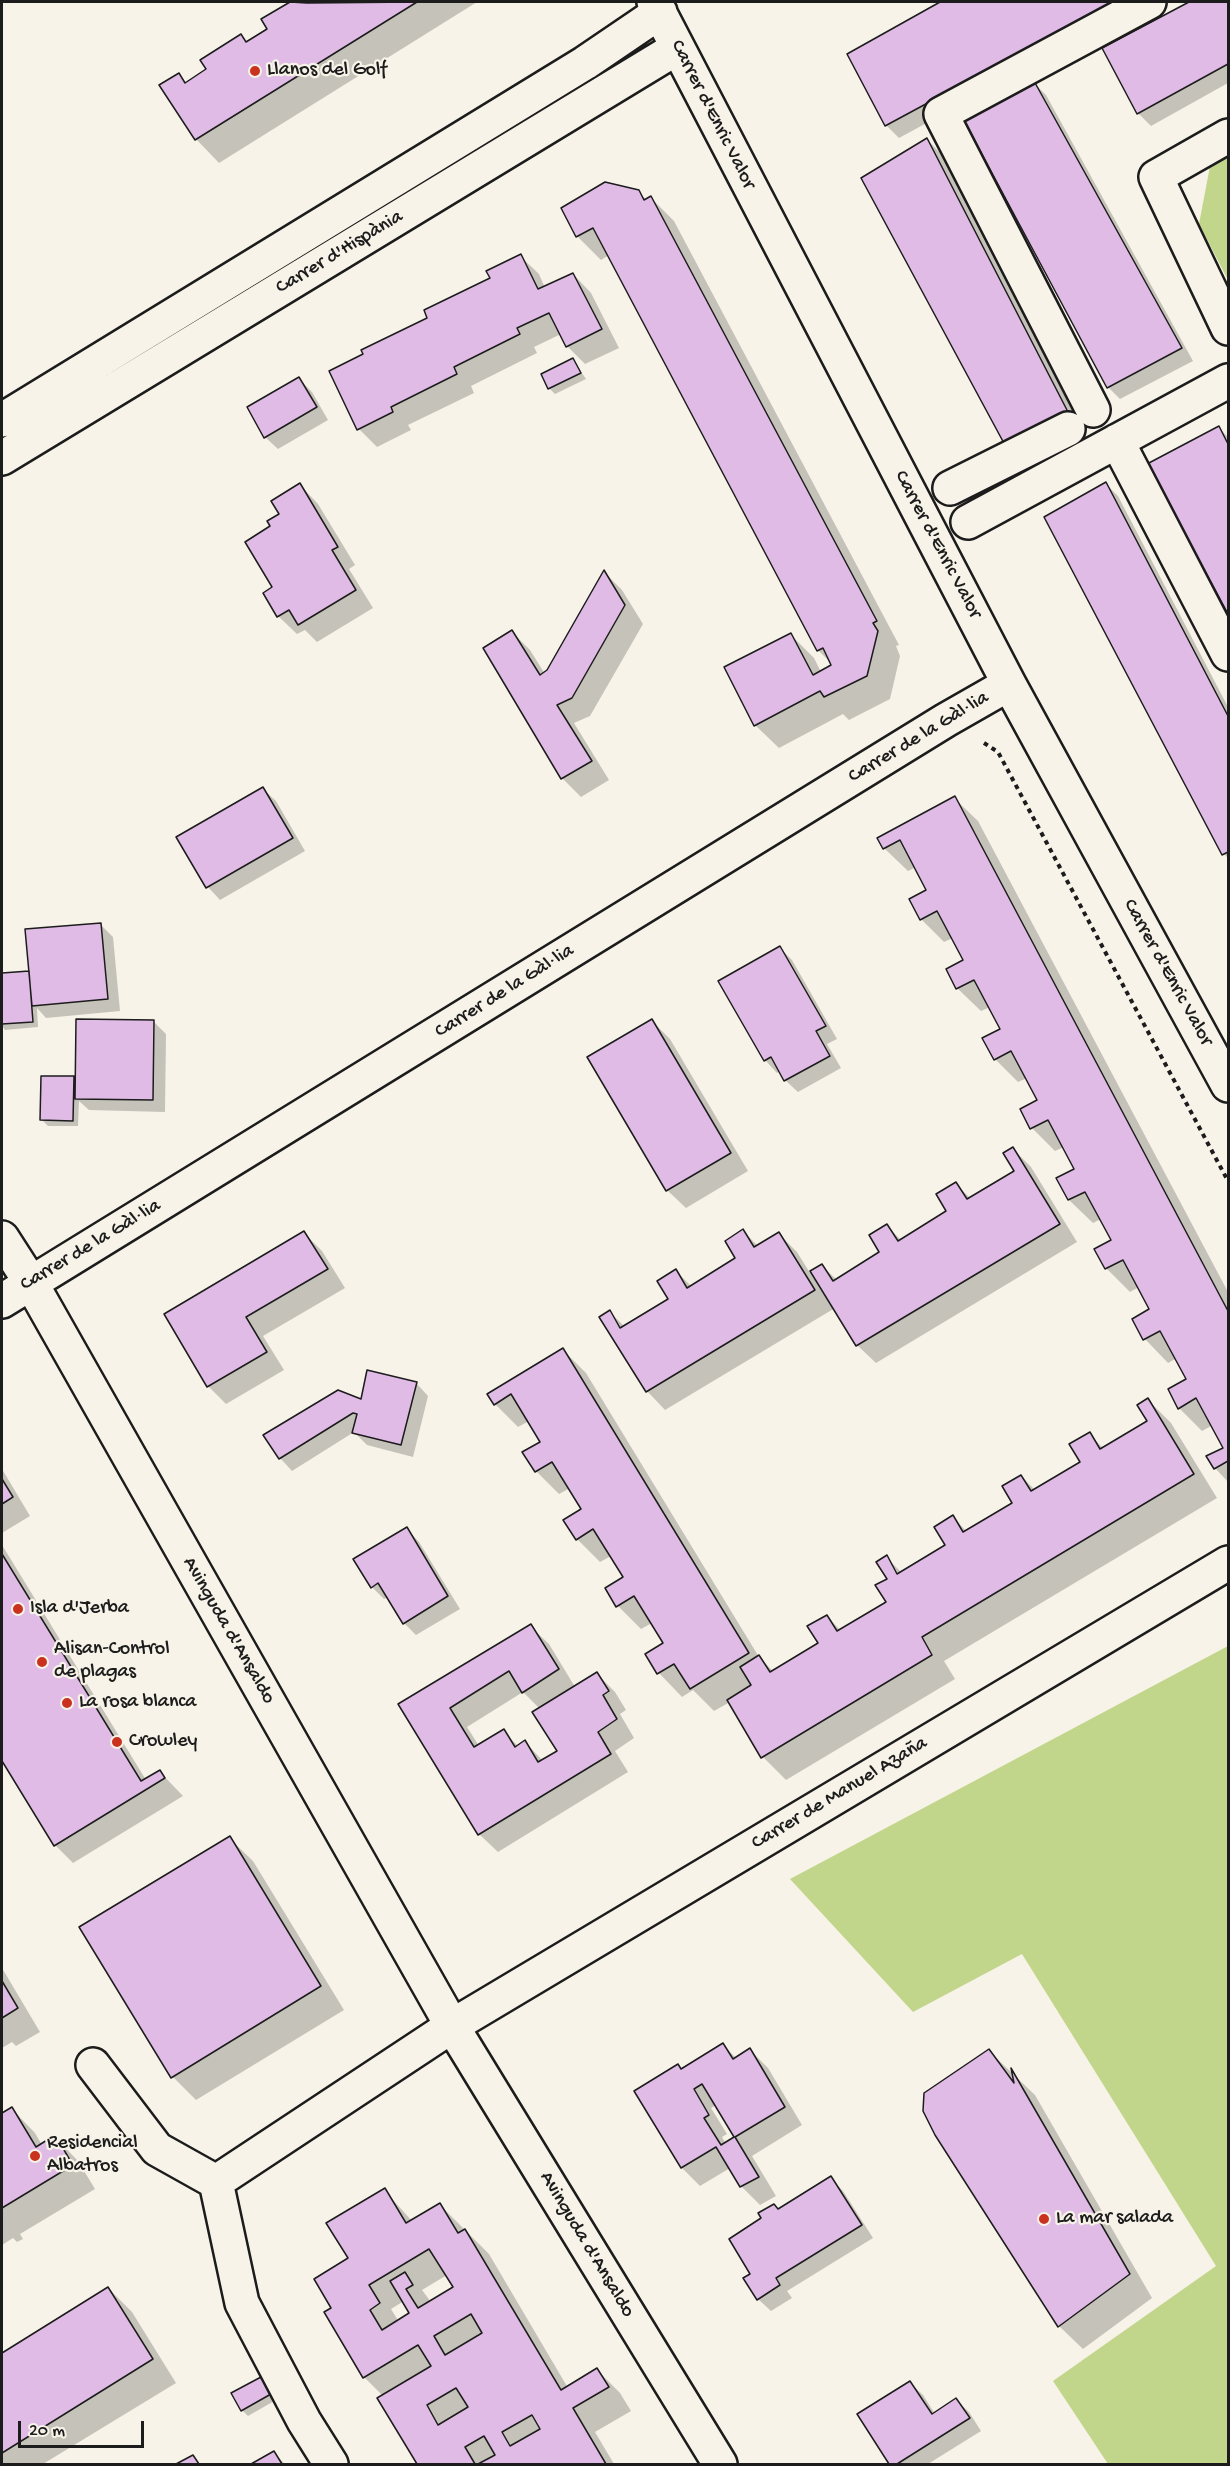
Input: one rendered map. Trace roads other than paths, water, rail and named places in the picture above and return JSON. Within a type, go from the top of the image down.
[{"type":"street","points":[[950,488],[1080,419],[941,114],[1149,2]]},
{"type":"street","name":"Carrer d'Enric Valor","points":[[657,7],[1009,684],[1228,1085]]},
{"type":"street","name":"Carrer d'Hispània","points":[[2,420],[585,63],[657,7]]},
{"type":"street","name":"Carrer d'Hispània","points":[[2,458],[677,48]]},
{"type":"street","points":[[1228,136],[1155,177],[1228,328]]},
{"type":"street","points":[[968,522],[1228,381]]},
{"type":"street","points":[[1117,441],[1228,654]]},
{"type":"street","name":"Carrer de la Gàl·lia","points":[[2,1300],[946,720],[1009,684]]},
{"type":"street","name":"Avinguda d'Ansaldo","points":[[2,1238],[32,1283],[452,2026],[720,2464]]},
{"type":"street","name":"Carrer de Manuel Azaña","points":[[452,2026],[1228,1563]]},
{"type":"street","points":[[216,2182],[452,2026]]},
{"type":"street","points":[[93,2065],[157,2149],[216,2182],[242,2303],[304,2421],[331,2464]]},
{"type":"place","name":"Llanos del Golf","points":[[255,71]]},
{"type":"place","name":"Isla d'Jerba","points":[[18,1609]]},
{"type":"place","name":"Alisan-Control de plagas","points":[[42,1662]]},
{"type":"place","name":"La rosa blanca","points":[[67,1703]]},
{"type":"place","name":"Crowley","points":[[117,1742]]},
{"type":"place","name":"Residencial Albatros","points":[[35,2156]]},
{"type":"place","name":"La mar salada","points":[[1044,2219]]}]
